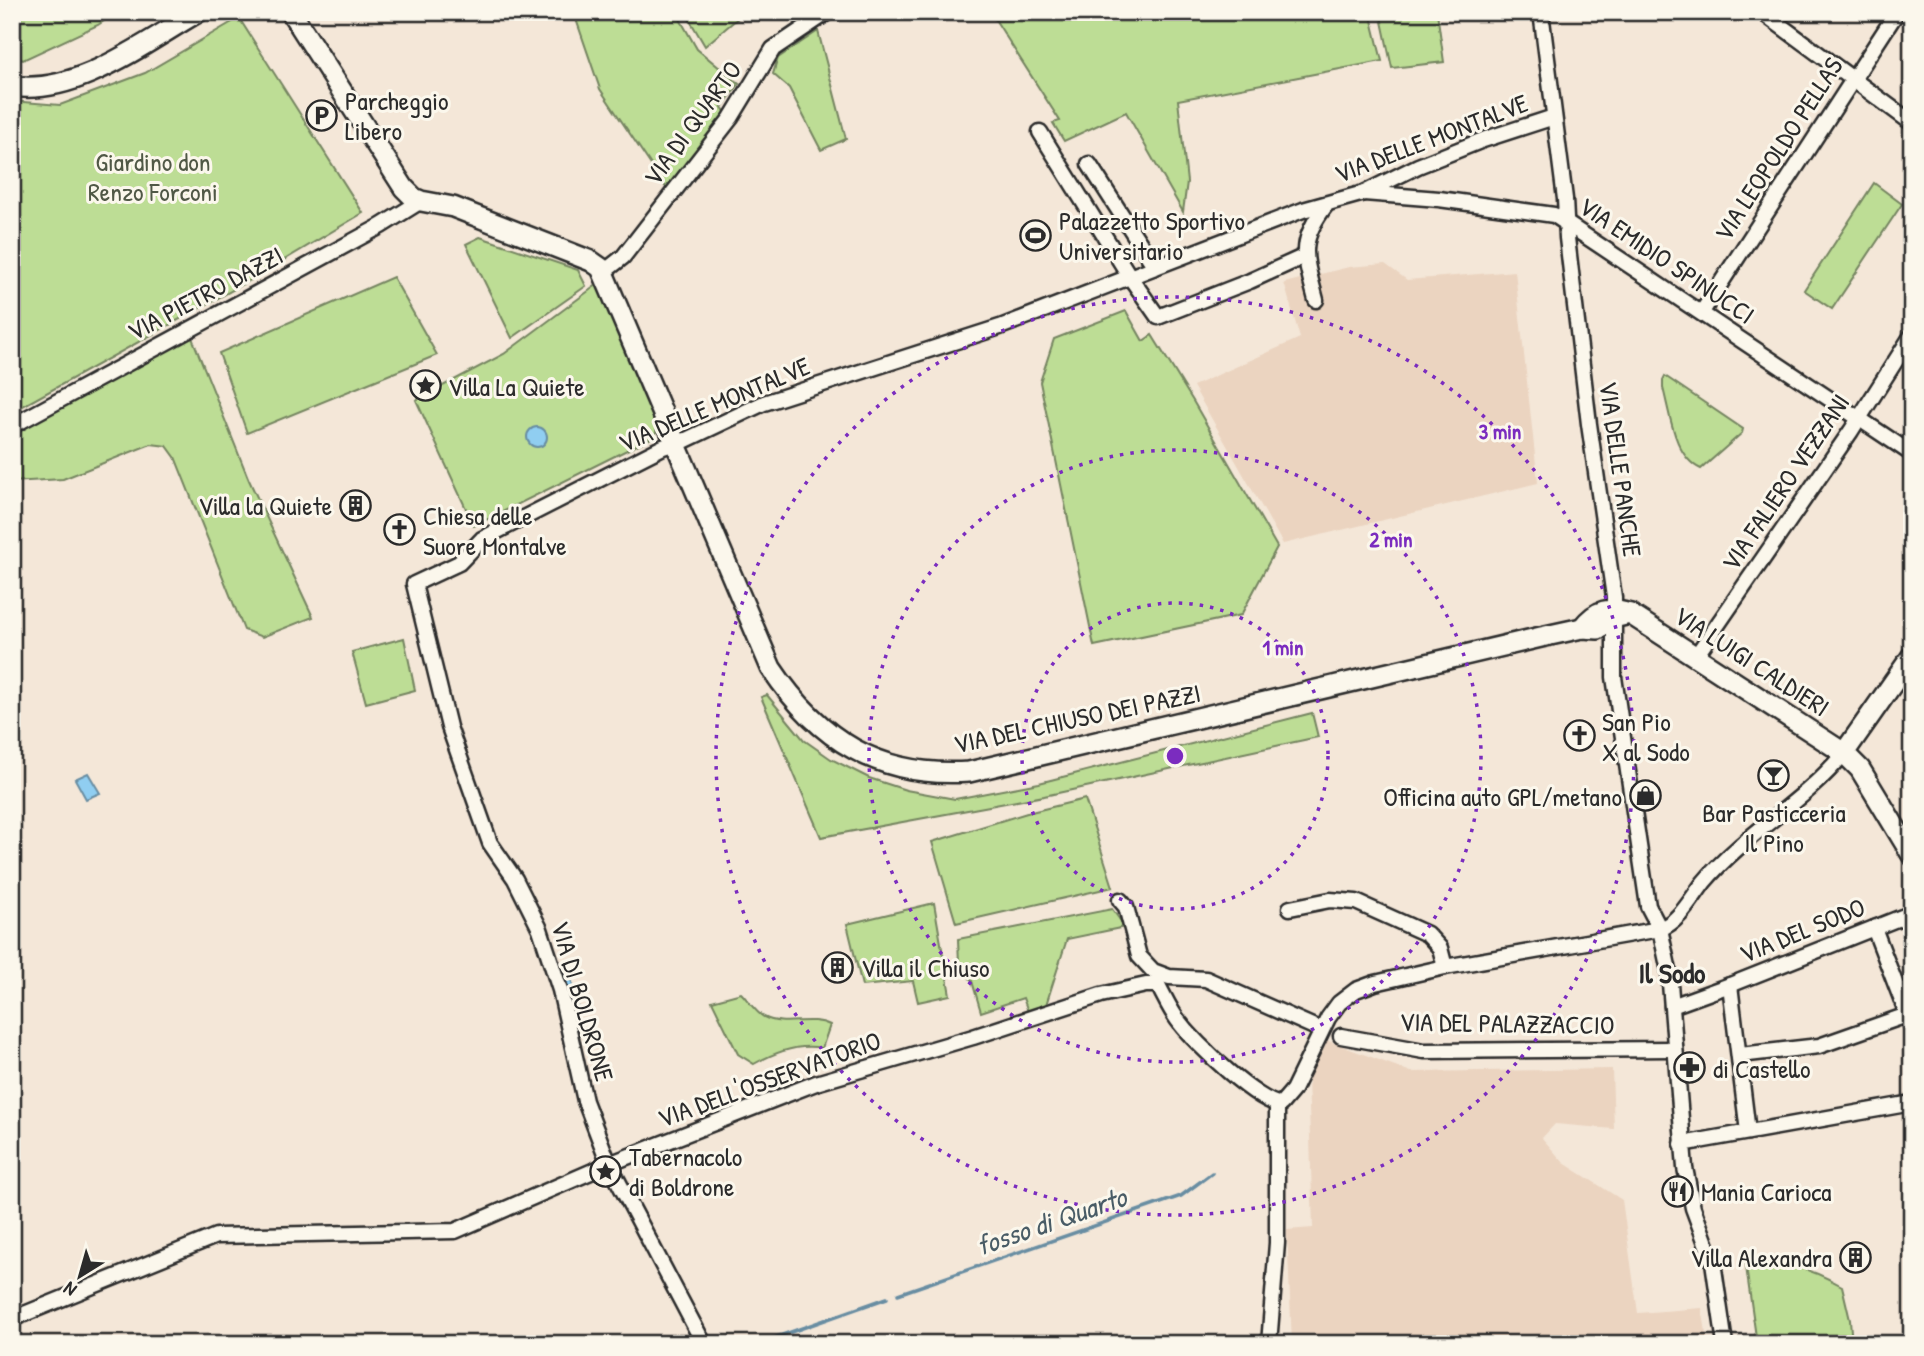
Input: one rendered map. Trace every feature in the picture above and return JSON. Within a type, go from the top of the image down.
[{"type":"main road","points":[[12,86],[44,88],[80,78],[198,12]]},
{"type":"main road","points":[[291,12],[404,188],[414,198],[453,207],[510,228],[592,261],[604,272]]},
{"type":"main road","name":"VIA DEL CHIUSO DEI PAZZI","points":[[604,272],[764,654],[784,688],[809,717],[859,753],[901,767],[957,773],[988,769],[1582,628],[1602,610],[1619,614]]},
{"type":"main road","name":"VIA LUIGI CALDIERI","points":[[1619,614],[1696,656],[1844,753],[1860,769],[1912,855]]},
{"type":"main road","points":[[1844,753],[1909,656]]},
{"type":"street","name":"VIA DI QUARTO","points":[[604,272],[623,257],[731,118],[773,49],[828,12]]},
{"type":"street","name":"VIA DELLE PANCHE","points":[[1541,12],[1565,199],[1589,424],[1619,614],[1614,677],[1626,764],[1648,906],[1660,929],[1667,956],[1682,1143],[1690,1198],[1713,1262],[1725,1344]]},
{"type":"street","points":[[1762,12],[1912,123]]},
{"type":"street","name":"VIA LEOPOLDO PELLAS","points":[[1702,312],[1897,12]]},
{"type":"street","name":"VIA DELLE MONTALVE","points":[[414,584],[459,563],[482,539],[663,447],[676,444],[764,403],[1000,327],[1303,210],[1364,193],[1431,160],[1554,117]]},
{"type":"street","points":[[1040,132],[1129,276],[1158,317],[1305,256],[1316,300]]},
{"type":"street","points":[[1089,164],[1155,267]]},
{"type":"street","name":"VIA EMIDIO SPINUCCI","points":[[1364,193],[1439,199],[1554,215],[1912,454]]},
{"type":"street","name":"VIA PIETRO DAZZI","points":[[12,426],[380,226],[421,201]]},
{"type":"street","name":"VIA DELLE MONTALVE","points":[[1305,256],[1310,226],[1326,205]]},
{"type":"street","name":"VIA FALIERO VEZZANI","points":[[1696,656],[1859,418],[1912,335]]},
{"type":"street","name":"VIA DI BOLDRONE","points":[[414,584],[449,727],[490,843],[515,879],[540,929],[560,990],[585,1101],[608,1164],[704,1344]]},
{"type":"street","points":[[1269,1344],[1277,1243],[1277,1105],[1284,1102],[1293,1090],[1321,1030],[1339,1003],[1356,990],[1375,983],[1445,967],[1660,929],[1673,924],[1696,892],[1725,860],[1819,782],[1844,753]]},
{"type":"street","points":[[1120,900],[1126,907],[1139,956],[1153,971],[1169,977],[1206,979],[1321,1030]]},
{"type":"street","points":[[1290,908],[1330,900],[1356,902],[1427,934],[1440,948],[1445,967]]},
{"type":"street","name":"VIA DEL SODO","points":[[1672,1006],[1912,913]]},
{"type":"street","points":[[1740,1055],[1819,1046],[1909,1021],[1874,928]]},
{"type":"street","name":"VIA DELL'OSSERVATORIO","points":[[12,1319],[216,1236],[455,1231],[608,1164],[816,1083],[1101,996],[1152,984],[1158,985],[1179,1022],[1191,1036],[1237,1079],[1262,1098],[1277,1105]]},
{"type":"street","points":[[1730,985],[1748,1132]]},
{"type":"street","name":"VIA DEL PALAZZACCIO","points":[[1341,1036],[1424,1051],[1674,1049]]},
{"type":"street","points":[[1682,1143],[1912,1102]]},
{"type":"shaded area","points":[[1385,264],[1407,280],[1515,271],[1538,483],[1283,544],[1193,386],[1300,338],[1284,283],[1349,267]]},
{"type":"shaded area","points":[[1326,1040],[1411,1072],[1612,1069],[1614,1129],[1555,1124],[1542,1138],[1564,1163],[1622,1200],[1638,1313],[1702,1308],[1708,1344],[1292,1344],[1287,1230],[1313,1228],[1308,1077]]},
{"type":"green space","points":[[12,12],[117,12],[98,25],[23,60],[12,55]]},
{"type":"green space","points":[[585,12],[676,12],[697,49],[739,84],[722,107],[726,113],[667,189],[600,89],[575,16]]},
{"type":"green space","points":[[685,12],[745,12],[705,46]]},
{"type":"green space","points":[[1370,12],[1382,61],[1178,100],[1187,182],[1183,212],[1126,112],[1064,141],[1053,123],[1060,121],[991,13]]},
{"type":"green space","points":[[1380,12],[1437,12],[1444,62],[1392,68]]},
{"type":"green space","name":"Giardino don Renzo Forconi","points":[[239,18],[363,213],[249,281],[12,412],[12,101],[60,105],[145,73]]},
{"type":"green space","points":[[818,31],[846,139],[821,150],[789,88],[773,74],[778,58]]},
{"type":"green space","points":[[1874,183],[1902,204],[1832,309],[1804,290]]},
{"type":"green space","points":[[480,237],[578,270],[586,286],[512,338],[466,244]]},
{"type":"green space","points":[[393,277],[437,355],[247,433],[219,353]]},
{"type":"green space","points":[[598,284],[657,427],[655,436],[474,526],[416,400],[504,354]]},
{"type":"green space","points":[[1126,311],[1143,341],[1152,335],[1277,547],[1241,615],[1094,646],[1040,382],[1054,339]]},
{"type":"green space","points":[[191,335],[249,480],[313,617],[262,637],[244,630],[175,457],[167,446],[151,444],[63,479],[12,482],[12,433]]},
{"type":"green space","points":[[1665,376],[1743,429],[1742,433],[1701,469],[1692,463],[1679,445],[1663,388]]},
{"type":"green space","points":[[404,638],[415,690],[366,703],[352,652]]},
{"type":"green space","points":[[767,695],[804,740],[831,759],[869,778],[906,790],[955,799],[1039,783],[1312,713],[1318,737],[1044,796],[821,837],[761,697]]},
{"type":"green space","points":[[1085,799],[1113,887],[956,923],[932,842],[1027,813]]},
{"type":"green space","points":[[934,903],[950,995],[918,1002],[913,981],[862,986],[847,924]]},
{"type":"green space","points":[[1112,909],[1125,927],[1067,939],[1045,1008],[1029,1014],[1023,998],[981,1012],[972,981],[959,964],[958,939]]},
{"type":"green space","points":[[741,993],[758,1013],[772,1020],[814,1021],[830,1025],[822,1048],[787,1050],[754,1064],[738,1054],[712,1001]]},
{"type":"green space","points":[[1745,1260],[1795,1266],[1842,1286],[1850,1320],[1852,1344],[1757,1344]]},
{"type":"water","points":[[533,427],[541,427],[547,437],[541,447],[533,447],[527,441],[527,433]]},
{"type":"water","points":[[88,773],[100,793],[86,799],[75,779]]},
{"type":"water","points":[[570,973],[578,1009],[570,1011],[561,976]]},
{"type":"waterway","name":"fosso di Quarto","points":[[898,1294],[1181,1196],[1212,1173]]},
{"type":"waterway","name":"fosso di Quarto","points":[[757,1344],[887,1298]]},
{"type":"place","name":"Parcheggio Libero","points":[[322,115]]},
{"type":"place","name":"Palazzetto Sportivo Universitario","points":[[1036,235]]},
{"type":"place","name":"Villa La Quiete","points":[[425,386]]},
{"type":"place","name":"Villa la Quiete","points":[[355,505]]},
{"type":"place","name":"Chiesa delle Suore Montalve","points":[[400,530]]},
{"type":"place","name":"San Pio X al Sodo","points":[[1579,736]]},
{"type":"place","name":"Bar Pasticceria Il Pino","points":[[1774,776]]},
{"type":"place","name":"Officina auto GPL/metano","points":[[1645,796]]},
{"type":"place","name":"Villa il Chiuso","points":[[838,967]]},
{"type":"place","name":"di Castello","points":[[1690,1068]]},
{"type":"place","name":"Tabernacolo di Boldrone","points":[[606,1171]]},
{"type":"place","name":"Mania Carioca","points":[[1678,1191]]},
{"type":"place","name":"Villa Alexandra","points":[[1855,1257]]},
{"type":"district","name":"Il Sodo","points":[[1672,973]]}]
